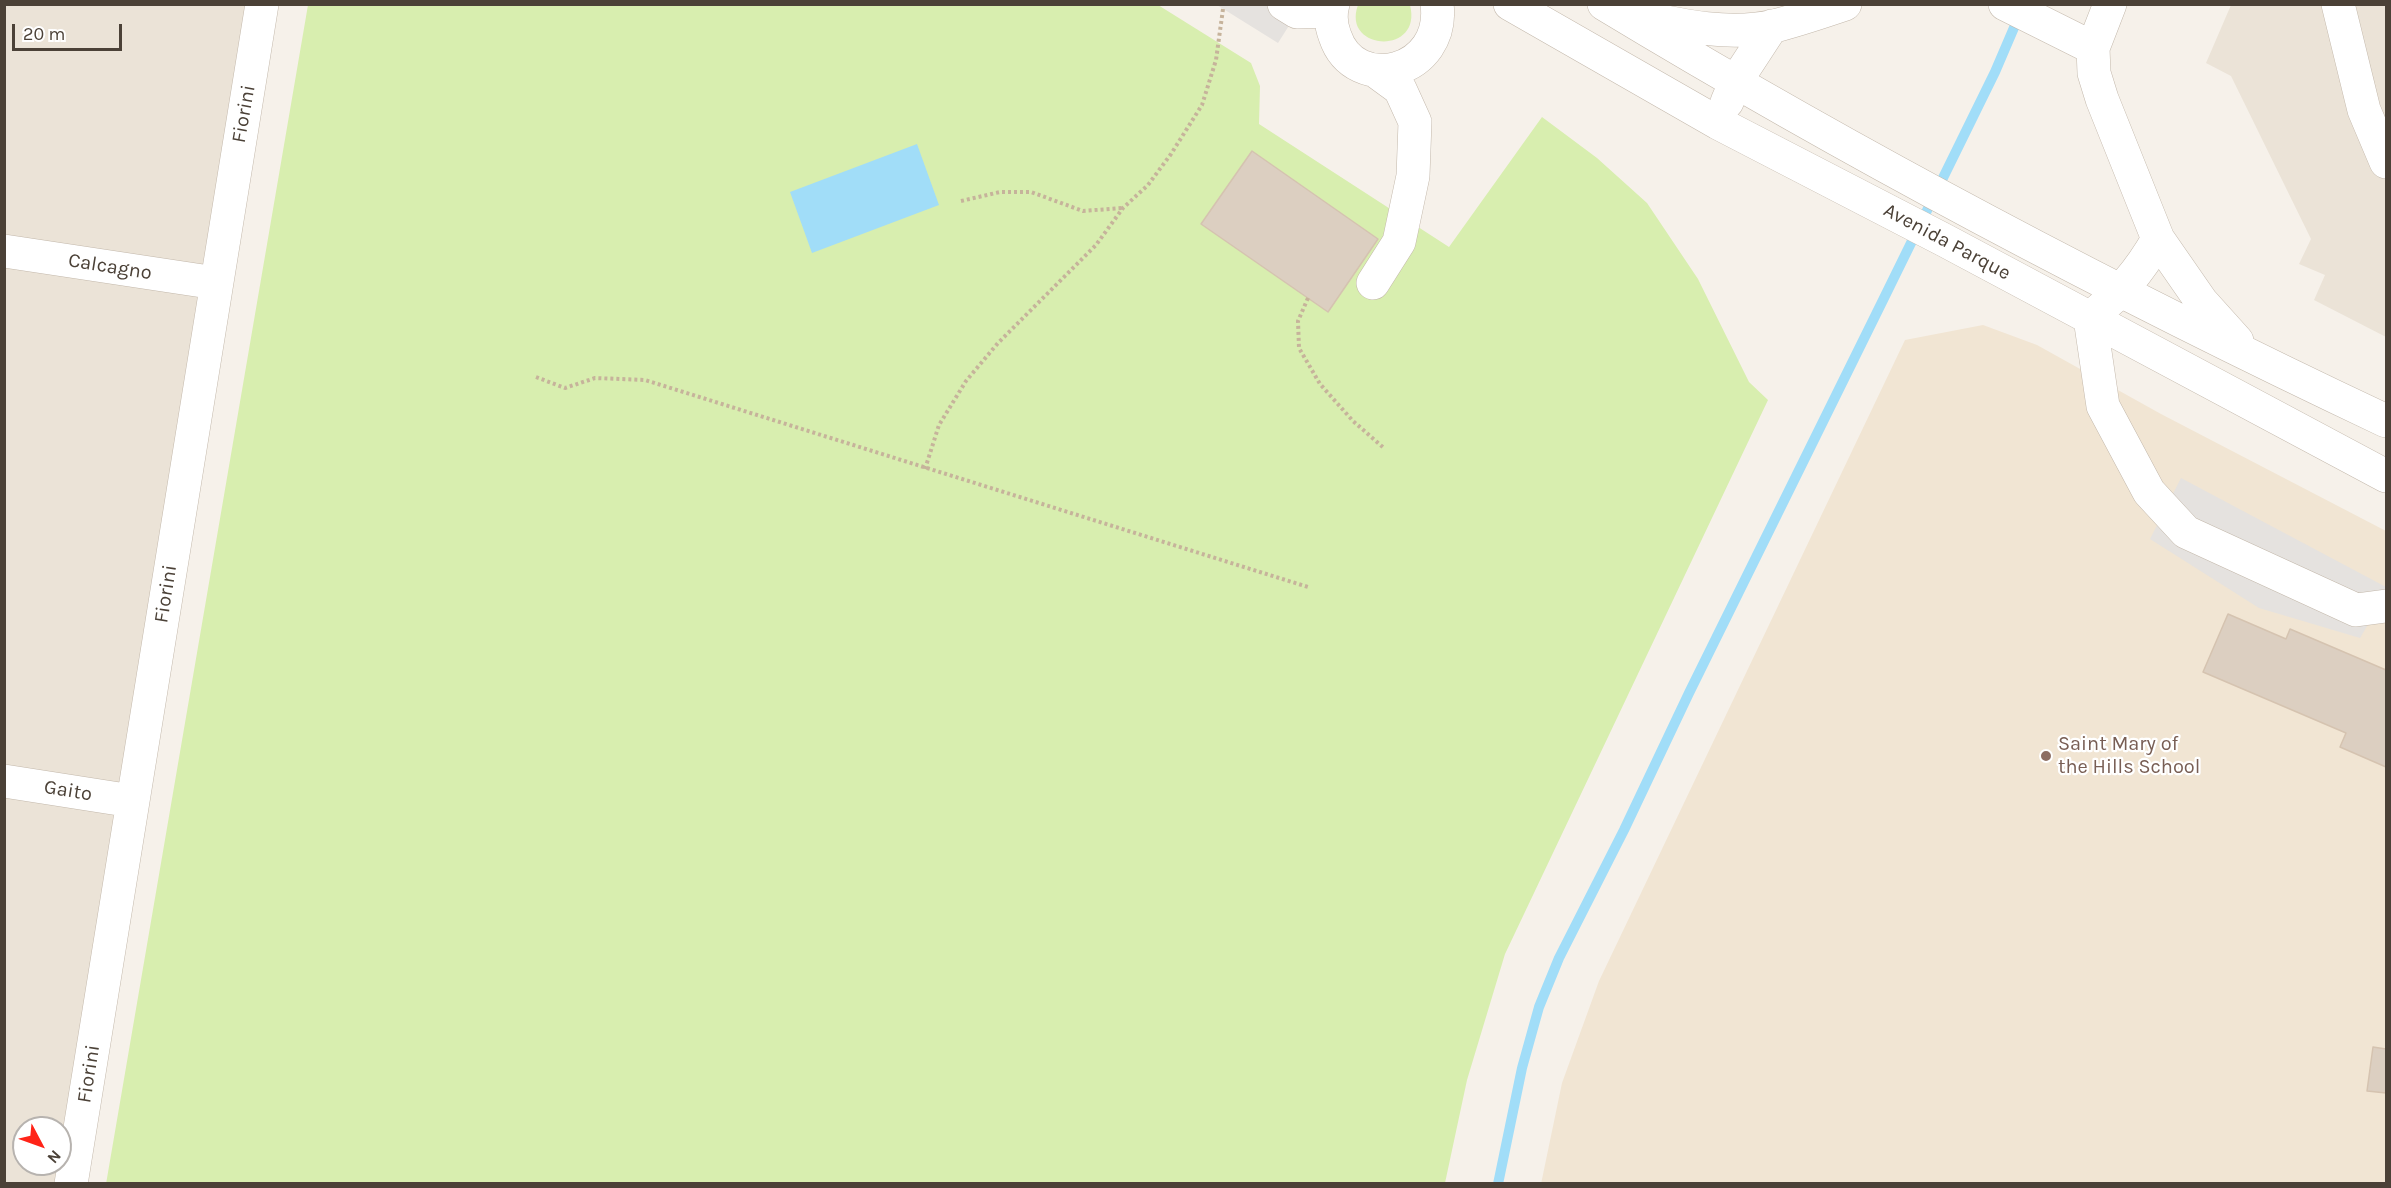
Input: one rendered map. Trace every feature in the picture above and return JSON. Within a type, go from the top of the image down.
[{"type":"street","name":"Fiorini","points":[[71,1184],[262,4]]},
{"type":"street","points":[[1284,4],[1297,12],[1332,8],[1334,35],[1346,55],[1359,65],[1374,70],[1400,89],[1414,122],[1413,176],[1399,242],[1373,284]]},
{"type":"street","points":[[1374,70],[1405,67],[1419,58],[1429,47],[1436,32],[1439,16],[1437,4]]},
{"type":"street","name":"Avenida Parque","points":[[1510,4],[1718,123],[1946,241],[2386,476]]},
{"type":"street","points":[[1605,4],[1641,17],[1684,26],[1728,29],[1772,26],[1845,4]]},
{"type":"street","name":"Avenida Parque","points":[[1605,4],[1899,175],[2122,291],[2386,421]]},
{"type":"street","points":[[2005,4],[2093,48]]},
{"type":"street","points":[[2110,4],[2093,48],[2094,73],[2102,99],[2158,239],[2201,301],[2253,356]]},
{"type":"street","points":[[2338,4],[2364,110],[2386,162]]},
{"type":"street","points":[[1718,123],[1736,81],[1772,26]]},
{"type":"street","points":[[2158,239],[2136,275],[2122,291],[2090,318],[2103,406],[2149,492],[2186,532],[2356,610],[2386,606]]},
{"type":"street","name":"Calcagno","points":[[4,251],[216,283]]},
{"type":"street","name":"Gaito","points":[[4,781],[132,801]]},
{"type":"path","points":[[925,469],[939,425],[966,381],[998,343],[1096,245],[1123,208],[1148,185],[1171,154],[1202,105],[1216,60],[1223,9]]},
{"type":"path","points":[[961,201],[1000,192],[1031,192],[1083,211],[1123,208]]},
{"type":"path","points":[[1308,298],[1298,321],[1299,348],[1320,384],[1353,421],[1385,449]]},
{"type":"path","points":[[536,377],[565,388],[596,378],[645,380],[1308,587]]},
{"type":"shaded area","points":[[5,5],[253,5],[71,1183],[5,1184]]},
{"type":"shaded area","points":[[1217,5],[1302,5],[1278,43]]},
{"type":"shaded area","points":[[2231,5],[2386,5],[2386,337],[2314,300],[2325,275],[2299,264],[2311,239],[2231,76],[2206,63]]},
{"type":"shaded area","name":"Saint Mary of the Hills School","points":[[1983,325],[2037,345],[2161,414],[2386,531],[2386,1183],[1541,1184],[1562,1083],[1599,981],[1905,340]]},
{"type":"shaded area","points":[[2181,478],[2386,587],[2386,594],[2360,638],[2259,608],[2150,539]]},
{"type":"green space","points":[[308,5],[1158,5],[1251,63],[1260,86],[1259,124],[1449,247],[1542,117],[1597,158],[1647,203],[1698,279],[1749,382],[1768,400],[1505,954],[1467,1080],[1445,1183],[106,1184]]},
{"type":"green space","points":[[1358,5],[1410,5],[1411,22],[1405,33],[1395,40],[1370,39],[1361,32],[1356,20]]},
{"type":"water","points":[[917,144],[939,205],[812,253],[790,192]]},
{"type":"building","points":[[1252,151],[1378,239],[1328,312],[1201,224]]},
{"type":"building","points":[[2228,614],[2286,639],[2290,629],[2386,670],[2386,767],[2340,747],[2346,733],[2203,672]]},
{"type":"building","points":[[2373,1047],[2386,1049],[2386,1093],[2367,1091]]},
{"type":"waterway","points":[[1498,1184],[1522,1068],[1539,1007],[1559,958],[1624,830],[1689,693],[1995,72],[2019,16]]},
{"type":"place","name":"Saint Mary of the Hills School","points":[[2046,756]]}]
